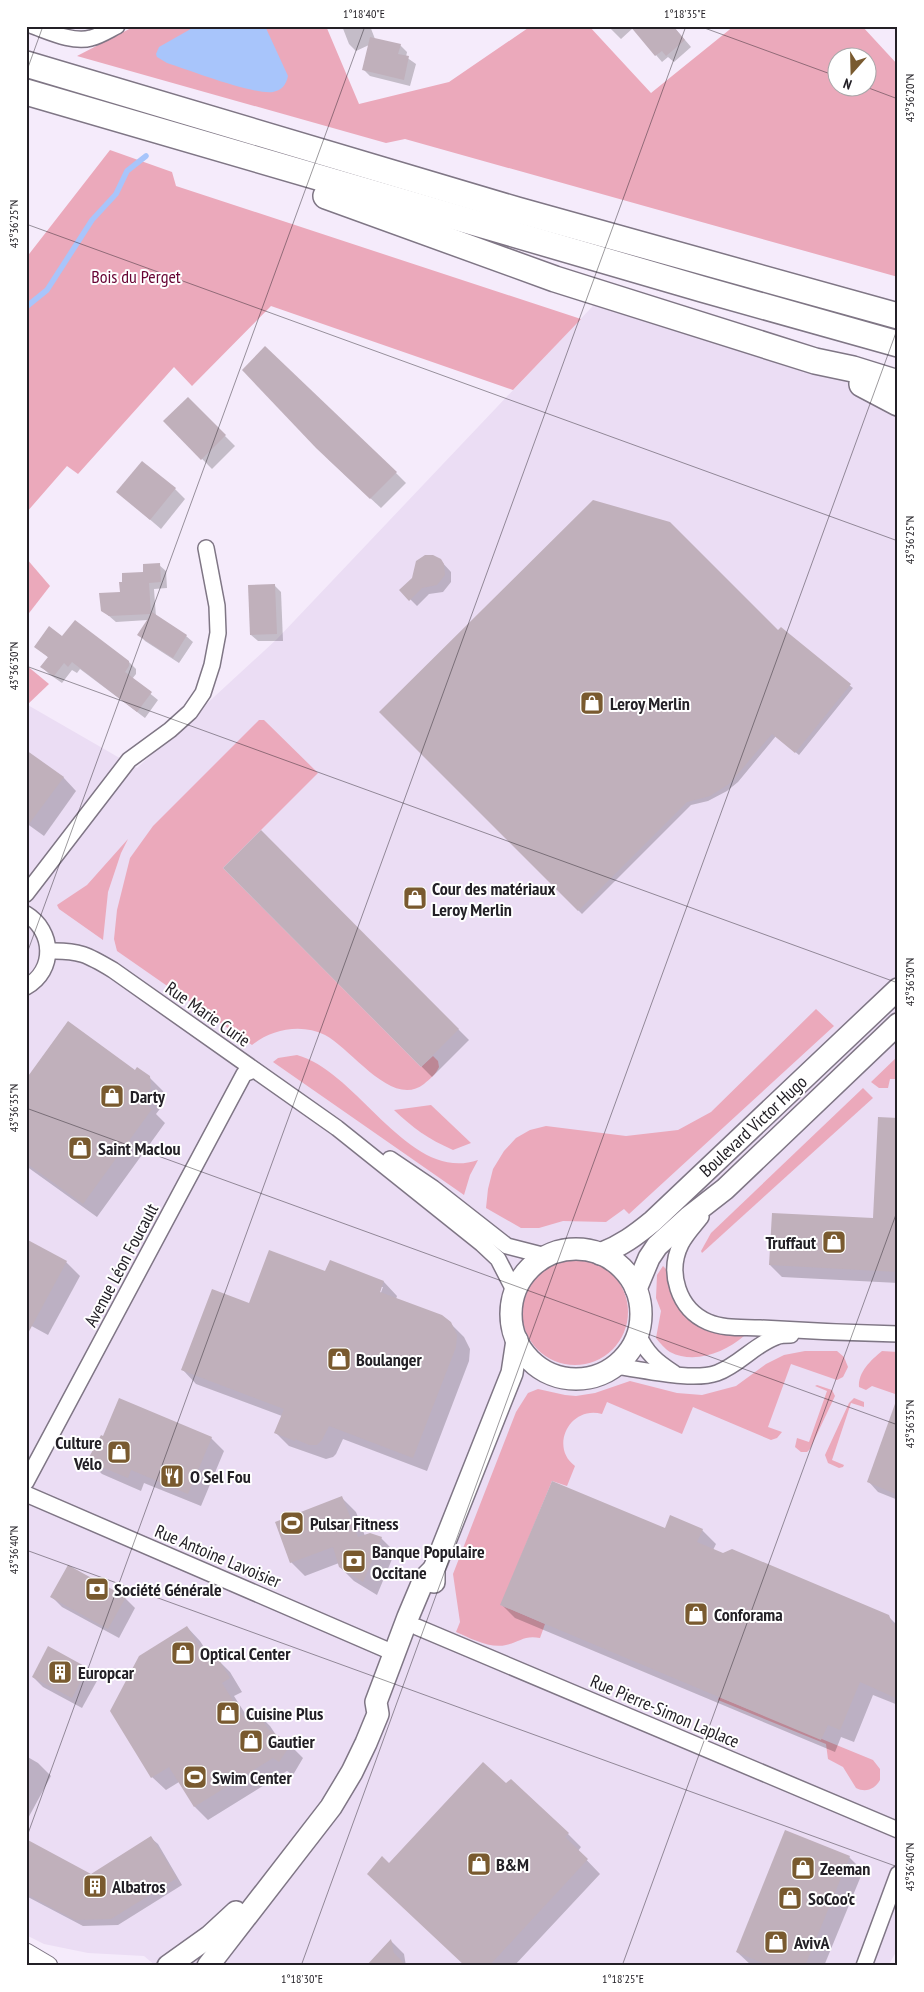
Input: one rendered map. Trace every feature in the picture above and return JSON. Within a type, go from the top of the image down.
[{"type":"highway","points":[[26,64],[517,210],[898,316]]},
{"type":"highway","points":[[26,92],[692,287],[898,344]]},
{"type":"highway","points":[[164,133],[267,175],[555,279],[815,361],[853,369],[898,383]]},
{"type":"highway","points":[[815,292],[864,295],[898,303]]},
{"type":"highway","points":[[815,361],[898,403]]},
{"type":"main road","name":"Boulevard Victor Hugo","points":[[600,1254],[617,1248],[635,1237],[898,989]]},
{"type":"main road","name":"Boulevard Victor Hugo","points":[[636,1288],[649,1258],[658,1246],[724,1189],[898,1024]]},
{"type":"main road","points":[[573,1249],[587,1250],[600,1254],[622,1268],[636,1288],[640,1303],[641,1319],[638,1334],[629,1352],[614,1366],[602,1373],[588,1377],[559,1376],[546,1371],[529,1358],[517,1340],[511,1316],[515,1292],[519,1283],[530,1267],[546,1256],[573,1249]]},
{"type":"main road","points":[[378,1714],[386,1710],[434,1584],[434,1569],[512,1373],[517,1340]]},
{"type":"main road","points":[[498,1407],[519,1383],[531,1374],[546,1371]]},
{"type":"main road","points":[[208,1966],[330,1807],[352,1772],[378,1714],[376,1702],[394,1652],[424,1579],[434,1569]]},
{"type":"main road","points":[[168,1966],[210,1936],[289,1862]]},
{"type":"street","points":[[33,26],[67,37],[84,39],[99,35],[117,26]]},
{"type":"street","points":[[26,894],[129,760],[170,730],[190,712],[203,693],[212,666],[218,633],[217,606],[206,548]]},
{"type":"street","points":[[26,914],[37,921],[43,930],[48,940],[49,951],[45,968],[41,975],[26,987]]},
{"type":"street","name":"Rue Marie Curie","points":[[49,951],[66,950],[87,954],[113,970],[337,1128],[482,1244],[498,1259],[515,1292]]},
{"type":"street","name":"Avenue Léon Foucault","points":[[26,1482],[244,1074],[254,1070]]},
{"type":"street","name":"Rue Marie Curie","points":[[337,1128],[368,1144],[433,1188],[507,1246],[546,1256]]},
{"type":"street","points":[[724,1189],[687,1234],[676,1257],[674,1278],[683,1300],[693,1311],[707,1322],[724,1326],[806,1332],[898,1334]]},
{"type":"street","points":[[614,1366],[689,1376],[715,1374],[736,1364],[776,1337],[806,1332]]},
{"type":"street","points":[[638,1334],[644,1348],[655,1361],[675,1374]]},
{"type":"street","name":"Rue Antoine Lavoisier","points":[[26,1494],[394,1652]]},
{"type":"street","name":"Rue Pierre-Simon Laplace","points":[[417,1627],[898,1830]]},
{"type":"street","points":[[864,1966],[898,1874]]},
{"type":"street","points":[[26,1953],[48,1966]]},
{"type":"shaded area","points":[[608,290],[898,379],[898,1945],[896,1952],[888,1966],[156,1966],[144,1956],[88,1953],[44,1944],[26,1935],[26,704],[137,768],[277,639]]},
{"type":"green space","points":[[135,26],[326,26],[359,104],[449,82],[531,26],[589,26],[651,93],[734,26],[862,26],[898,65],[898,277],[405,139],[386,143],[77,56]]},
{"type":"green space","name":"Bois du Perget","points":[[110,150],[172,172],[176,186],[581,319],[513,390],[271,306],[192,386],[174,367],[78,474],[67,466],[26,513],[26,258]]},
{"type":"green space","points":[[26,558],[50,586],[26,617]]},
{"type":"green space","points":[[26,665],[49,684],[27,705],[26,705]]},
{"type":"green space","points":[[259,720],[264,720],[318,773],[223,868],[421,1067],[433,1056],[438,1061],[439,1067],[433,1076],[424,1084],[412,1090],[399,1089],[386,1083],[336,1042],[316,1031],[297,1029],[277,1032],[260,1039],[252,1045],[117,951],[114,939],[117,910],[130,858],[153,826]]},
{"type":"green space","points":[[128,839],[121,853],[108,892],[103,940],[59,909],[57,905],[87,885]]},
{"type":"green space","points":[[816,1009],[834,1026],[629,1214],[624,1209],[606,1222],[563,1221],[539,1228],[521,1228],[486,1208],[493,1169],[504,1151],[516,1138],[530,1130],[546,1126],[626,1136],[678,1130],[711,1112]]},
{"type":"green space","points":[[297,1055],[320,1065],[342,1082],[407,1142],[429,1156],[453,1163],[478,1160],[470,1175],[464,1195],[273,1062],[278,1058]]},
{"type":"green space","points":[[898,1056],[898,1079],[890,1079],[888,1088],[879,1088],[871,1082]]},
{"type":"green space","points":[[863,1088],[873,1098],[702,1253],[701,1251],[711,1233]]},
{"type":"green space","points":[[431,1105],[471,1143],[453,1150],[421,1133],[394,1110]]},
{"type":"green space","points":[[575,1259],[595,1263],[613,1274],[624,1292],[628,1312],[624,1332],[613,1350],[595,1361],[575,1365],[555,1361],[537,1350],[526,1332],[522,1312],[526,1292],[537,1274],[555,1263]]},
{"type":"green space","points":[[663,1266],[669,1272],[672,1298],[687,1319],[707,1331],[744,1336],[719,1352],[699,1357],[680,1356],[666,1349],[656,1338],[661,1311],[656,1298],[657,1275]]},
{"type":"green space","points":[[805,1351],[837,1351],[844,1357],[848,1367],[843,1377],[837,1380],[791,1364],[768,1427],[782,1432],[777,1438],[771,1440],[693,1407],[682,1434],[607,1402],[602,1414],[591,1413],[573,1421],[564,1439],[564,1449],[567,1458],[575,1466],[567,1486],[552,1481],[501,1605],[545,1624],[540,1638],[530,1637],[511,1644],[493,1646],[456,1632],[460,1622],[453,1574],[516,1412],[528,1393],[538,1389],[576,1396],[595,1393],[630,1381],[677,1393],[702,1395],[736,1386],[766,1364],[784,1355]]},
{"type":"green space","points":[[882,1351],[898,1352],[898,1395],[872,1386],[866,1390],[859,1387],[863,1371]]},
{"type":"green space","points":[[815,1386],[832,1390],[835,1396],[810,1449],[807,1452],[801,1452],[795,1447],[797,1438],[809,1442],[827,1391]]},
{"type":"green space","points":[[854,1398],[864,1402],[864,1407],[851,1403],[832,1460],[844,1465],[839,1468],[828,1463],[825,1455],[849,1403]]},
{"type":"green space","points":[[719,1697],[873,1760],[880,1769],[880,1780],[876,1786],[870,1789],[856,1788],[843,1767],[828,1759],[826,1744],[718,1700]]},
{"type":"water","points":[[196,26],[265,26],[288,76],[285,84],[279,90],[273,92],[251,90],[167,63],[157,57],[156,54],[159,47]]},
{"type":"building","points":[[630,26],[673,26],[685,40],[666,56],[662,51],[655,56]]},
{"type":"building","points":[[370,37],[401,44],[398,54],[409,56],[404,80],[362,70]]},
{"type":"building","points":[[265,346],[397,472],[370,499],[316,448],[242,370]]},
{"type":"building","points":[[188,397],[226,435],[201,460],[163,421]]},
{"type":"building","points":[[142,461],[176,488],[150,520],[116,492]]},
{"type":"building","name":"Leroy Merlin","points":[[593,500],[670,522],[778,630],[781,627],[851,684],[795,753],[772,734],[729,784],[710,796],[687,802],[578,911],[379,712]]},
{"type":"building","points":[[425,555],[433,555],[441,559],[444,564],[445,575],[437,585],[422,588],[409,601],[399,590],[412,578],[416,561]]},
{"type":"building","points":[[160,563],[161,582],[149,583],[151,614],[109,616],[101,611],[99,593],[120,592],[119,582],[122,582],[122,573],[143,572],[143,564]]},
{"type":"building","points":[[275,584],[277,634],[250,635],[248,585]]},
{"type":"building","points":[[152,612],[187,635],[173,658],[137,635]]},
{"type":"building","points":[[75,620],[129,661],[129,666],[125,672],[152,692],[137,712],[72,662],[68,667],[64,663],[54,676],[40,667],[48,657],[34,647],[49,626],[62,636]]},
{"type":"building","points":[[26,750],[64,777],[26,828]]},
{"type":"building","points":[[261,830],[459,1029],[421,1067],[223,868]]},
{"type":"building","points":[[68,1021],[135,1070],[137,1067],[150,1076],[151,1088],[142,1101],[152,1109],[83,1204],[26,1163],[26,1079]]},
{"type":"building","name":"Truffaut","points":[[878,1117],[898,1118],[898,1272],[769,1265],[772,1213],[873,1218]]},
{"type":"building","points":[[26,1239],[67,1261],[26,1337]]},
{"type":"building","name":"Boulanger","points":[[269,1250],[325,1271],[330,1260],[384,1281],[380,1292],[442,1315],[451,1322],[457,1335],[456,1347],[413,1458],[329,1426],[322,1440],[317,1445],[309,1445],[295,1439],[295,1441],[274,1433],[284,1409],[181,1370],[212,1289],[249,1303]]},
{"type":"building","points":[[119,1398],[212,1437],[188,1494],[131,1470],[128,1478],[87,1461],[101,1435],[103,1436]]},
{"type":"building","points":[[896,1401],[898,1402],[898,1495],[867,1482]]},
{"type":"building","name":"Conforama","points":[[552,1481],[665,1528],[670,1515],[703,1529],[697,1542],[723,1553],[732,1549],[889,1615],[892,1623],[898,1626],[898,1699],[860,1682],[840,1730],[828,1725],[821,1740],[500,1605]]},
{"type":"building","points":[[342,1496],[358,1537],[370,1533],[382,1537],[363,1582],[339,1567],[333,1547],[290,1563],[275,1522]]},
{"type":"building","points":[[68,1565],[126,1597],[108,1629],[50,1597]]},
{"type":"building","points":[[187,1626],[209,1662],[217,1657],[230,1678],[222,1683],[244,1718],[257,1711],[268,1729],[291,1744],[279,1762],[273,1758],[194,1807],[169,1767],[151,1778],[110,1711],[139,1656]]},
{"type":"building","name":"Europcar","points":[[48,1646],[88,1668],[72,1698],[32,1677]]},
{"type":"building","name":"B&M","points":[[483,1762],[506,1783],[511,1779],[569,1833],[565,1837],[588,1859],[489,1966],[465,1966],[367,1874],[382,1856],[389,1863]]},
{"type":"building","points":[[785,1830],[850,1856],[805,1966],[770,1966],[736,1952]]},
{"type":"building","name":"Albatros","points":[[151,1836],[177,1878],[111,1919],[75,1920],[26,1894],[26,1839],[91,1874]]},
{"type":"building","points":[[391,1939],[394,1953],[407,1966],[366,1966]]},
{"type":"waterway","points":[[26,307],[47,290],[92,220],[116,194],[127,171],[146,156]]},
{"type":"place","name":"Leroy Merlin","points":[[592,703]]},
{"type":"place","name":"Cour des matériaux Leroy Merlin","points":[[415,898]]},
{"type":"place","name":"Darty","points":[[112,1096]]},
{"type":"place","name":"Saint Maclou","points":[[80,1148]]},
{"type":"place","name":"Truffaut","points":[[834,1242]]},
{"type":"place","name":"Boulanger","points":[[339,1359]]},
{"type":"place","name":"Culture Vélo","points":[[119,1452]]},
{"type":"place","name":"O Sel Fou","points":[[172,1476]]},
{"type":"place","name":"Pulsar Fitness","points":[[292,1523]]},
{"type":"place","name":"Banque Populaire Occitane","points":[[354,1561]]},
{"type":"place","name":"Société Générale","points":[[97,1589]]},
{"type":"place","name":"Conforama","points":[[696,1614]]},
{"type":"place","name":"Optical Center","points":[[183,1653]]},
{"type":"place","name":"Europcar","points":[[60,1672]]},
{"type":"place","name":"Cuisine Plus","points":[[228,1713]]},
{"type":"place","name":"Gautier","points":[[251,1741]]},
{"type":"place","name":"Swim Center","points":[[195,1777]]},
{"type":"place","name":"B&M","points":[[479,1864]]},
{"type":"place","name":"Zeeman","points":[[803,1868]]},
{"type":"place","name":"Albatros","points":[[95,1886]]},
{"type":"place","name":"SoCoo'c","points":[[790,1898]]},
{"type":"place","name":"AvivA","points":[[776,1942]]}]
